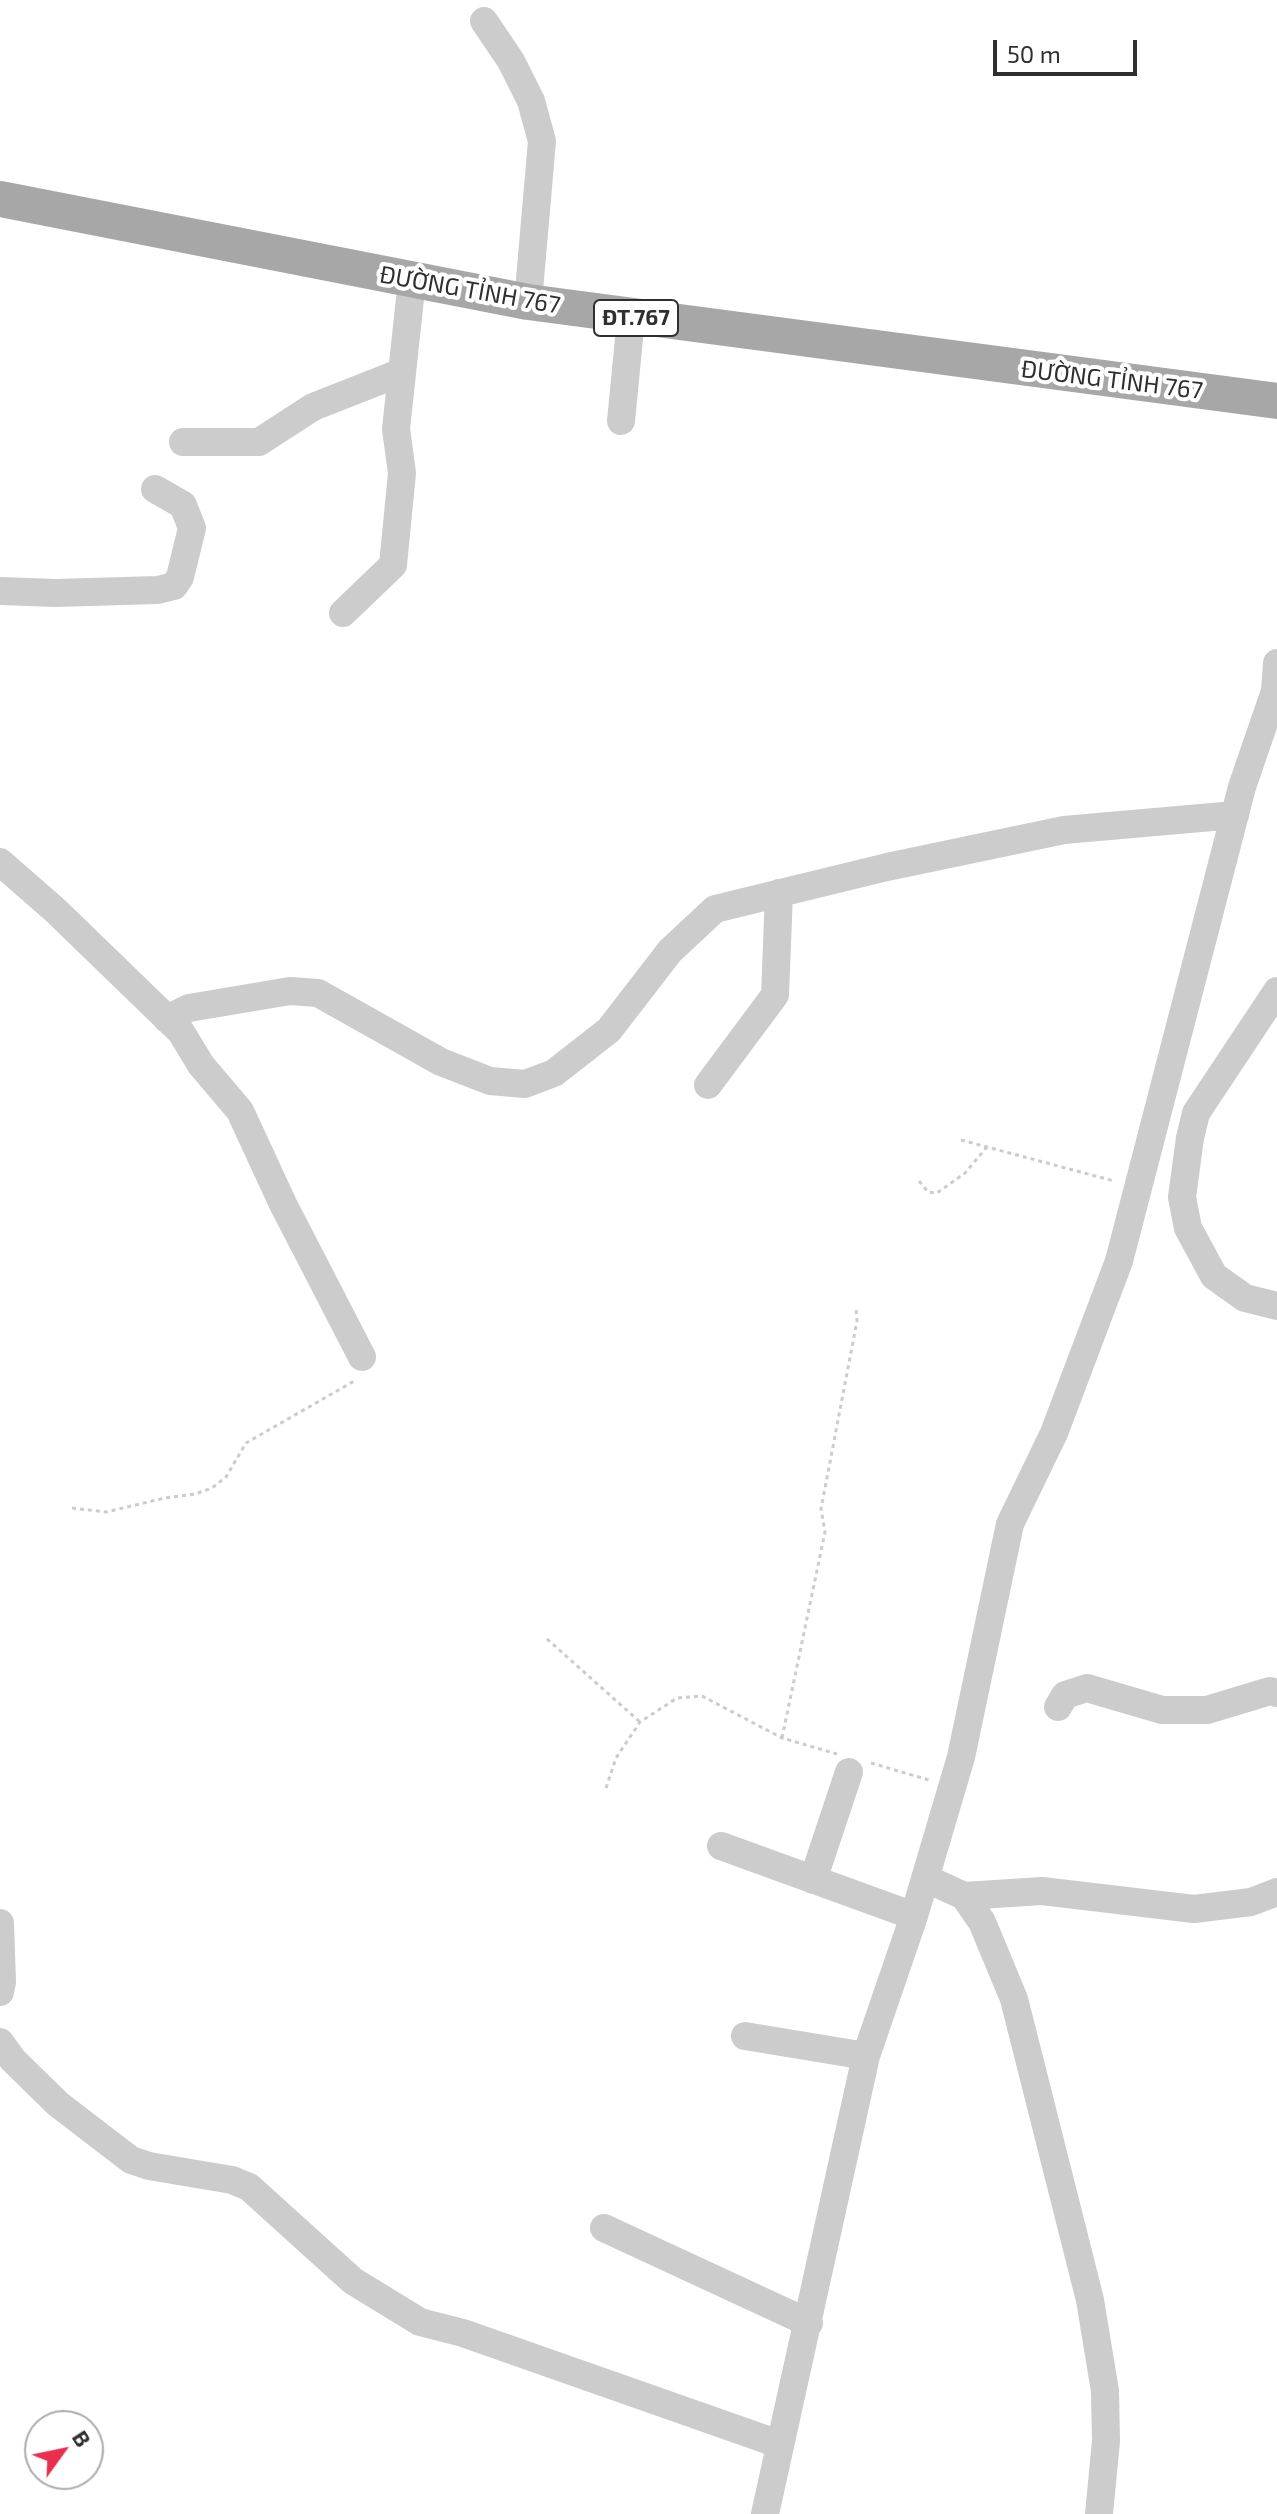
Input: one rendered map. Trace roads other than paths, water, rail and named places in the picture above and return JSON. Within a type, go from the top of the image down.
[{"type":"main road","name":"ĐƯỜNG TỈNH 767","points":[[0,199],[528,302],[1277,401]]},
{"type":"street","points":[[484,21],[511,61],[531,101],[542,141],[528,302]]},
{"type":"street","points":[[343,613],[393,565],[402,473],[396,429],[412,280]]},
{"type":"street","points":[[621,421],[631,318]]},
{"type":"street","points":[[183,442],[259,442],[313,407],[402,372]]},
{"type":"street","points":[[0,591],[56,593],[158,590],[174,586],[180,577],[192,528],[183,505],[155,489]]},
{"type":"street","points":[[765,2514],[866,2056],[914,1916],[961,1757],[1010,1524],[1054,1433],[1119,1261],[1235,815],[1270,727],[1277,663]]},
{"type":"street","points":[[167,1019],[189,1008],[276,993],[318,993],[441,1062],[490,1081],[525,1084],[554,1073],[609,1030],[670,951],[715,909],[887,867],[1064,830],[1235,815]]},
{"type":"street","points":[[0,862],[46,901],[181,1032],[201,1065],[240,1111],[283,1204],[362,1357]]},
{"type":"street","points":[[708,1085],[775,995],[779,893]]},
{"type":"street","points":[[1277,991],[1196,1113],[1182,1197],[1188,1228],[1214,1276],[1245,1298],[1277,1306]]},
{"type":"street","points":[[1058,1707],[1065,1695],[1087,1688],[1162,1710],[1207,1710],[1270,1691],[1277,1693]]},
{"type":"street","points":[[813,1880],[852,1763]]},
{"type":"street","points":[[721,1846],[914,1916]]},
{"type":"street","points":[[925,1878],[964,1896],[1042,1891],[1194,1909],[1251,1902],[1277,1892]]},
{"type":"street","points":[[964,1896],[982,1922],[1014,1999],[1090,2300],[1105,2391],[1106,2441],[1099,2514]]},
{"type":"street","points":[[0,1923],[0,1992]]},
{"type":"street","points":[[745,2036],[866,2056]]},
{"type":"street","points":[[0,2042],[13,2060],[58,2104],[131,2160],[232,2180],[249,2187],[353,2281],[420,2322],[463,2333],[779,2444]]},
{"type":"street","points":[[604,2228],[809,2323]]}]
